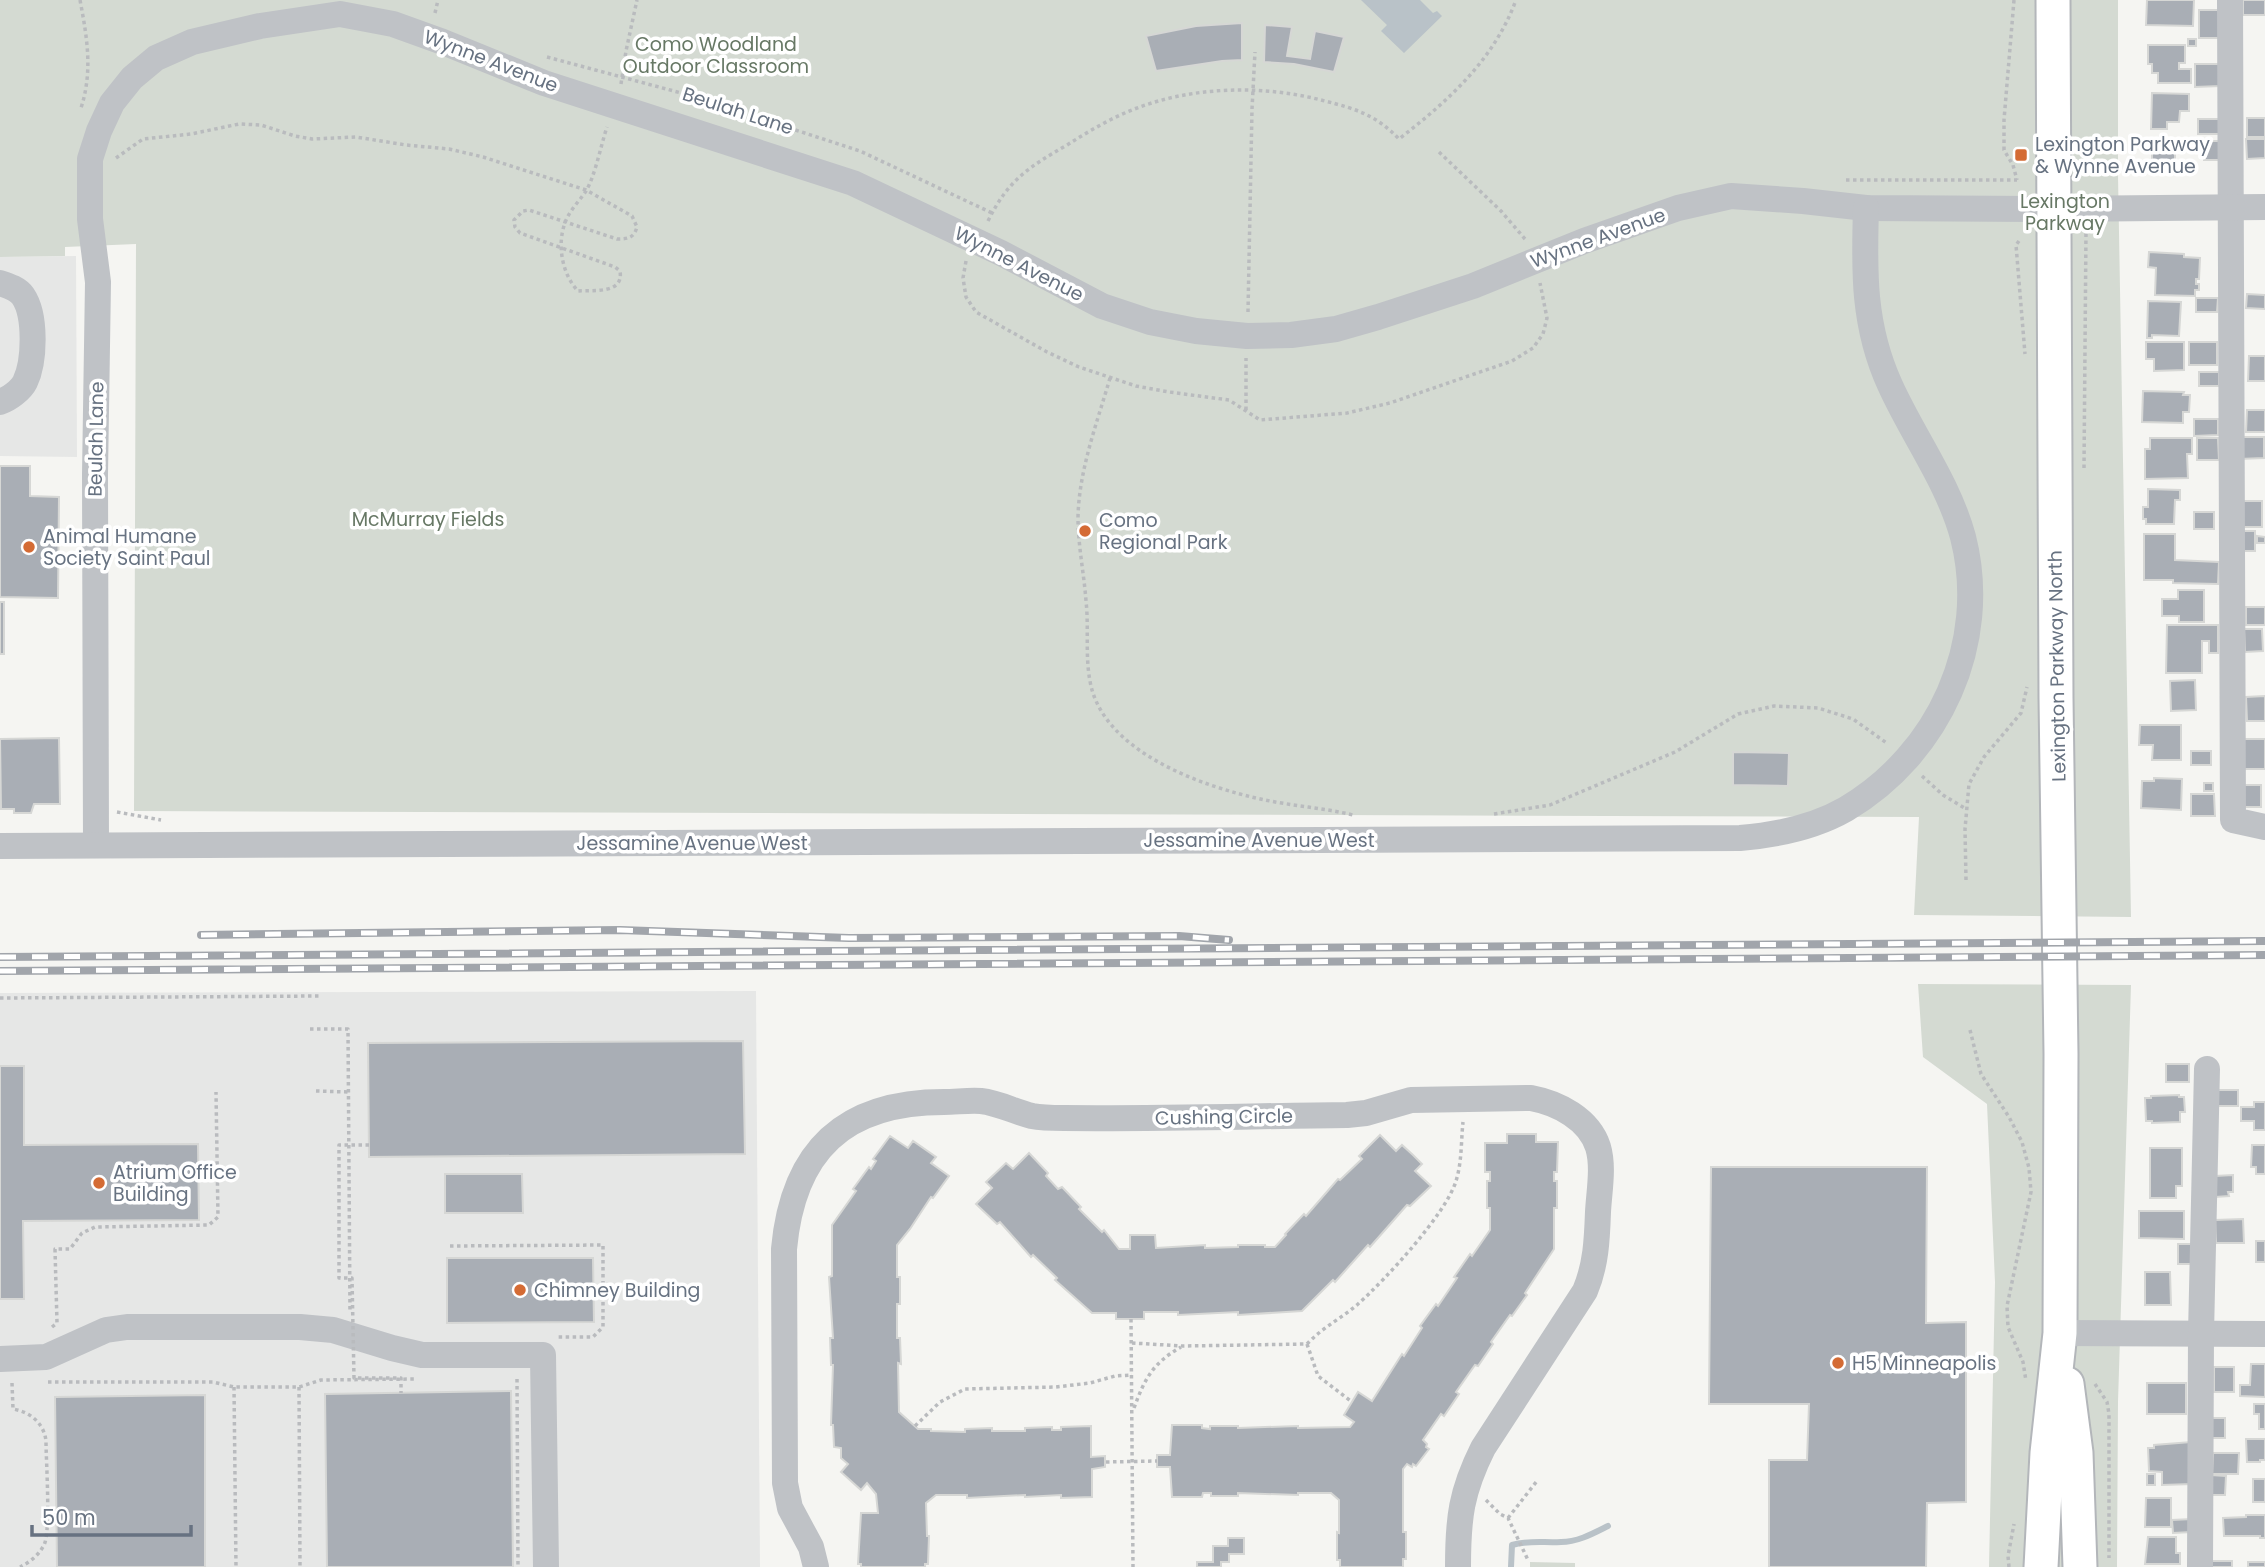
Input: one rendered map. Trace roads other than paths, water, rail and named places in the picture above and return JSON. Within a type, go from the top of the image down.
[{"type":"main road","name":"Lexington Parkway North","points":[[2041,1567],[2047,1452],[2060,1333],[2062,1054],[2056,698],[2032,201],[2053,0]]},
{"type":"main road","name":"Lexington Parkway North","points":[[2060,1333],[2076,1453],[2080,1567]]},
{"type":"street","points":[[2230,0],[2233,820],[2265,827]]},
{"type":"street","name":"Wynne Avenue","points":[[99,161],[99,131],[112,103],[132,78],[156,58],[192,42],[224,33],[340,14],[393,24],[544,83],[853,183],[990,247],[1102,306],[1150,322],[1195,331],[1247,336],[1291,335],[1336,329],[1473,286],[1584,241],[1678,208],[1731,196],[1867,208],[2032,201],[2265,206]]},
{"type":"street","name":"Beulah Lane","points":[[96,845],[95,474],[98,282],[90,219],[99,161]]},
{"type":"street","name":"Jessamine Avenue West","points":[[0,846],[1740,838],[1776,835],[1802,828],[1845,809],[1906,761],[1931,729],[1949,695],[1968,628],[1969,572],[1963,537],[1950,497],[1890,385],[1874,343],[1866,299],[1867,208]]},
{"type":"street","points":[[0,283],[22,294],[30,309],[32,349],[24,383],[8,399],[0,402]]},
{"type":"street","points":[[2200,1567],[2201,1334],[2207,1069]]},
{"type":"street","name":"Cushing Circle","points":[[816,1567],[811,1547],[790,1508],[785,1483],[784,1248],[786,1222],[792,1199],[808,1163],[819,1149],[847,1125],[888,1107],[915,1102],[980,1101],[1032,1116],[1088,1118],[1347,1115],[1366,1113],[1411,1100],[1531,1098],[1551,1102],[1580,1121],[1592,1134],[1600,1165],[1597,1251],[1585,1292],[1483,1448],[1471,1471],[1458,1526],[1458,1567]]},
{"type":"street","points":[[6,1359],[46,1357],[106,1330],[127,1327],[300,1326],[333,1330],[422,1355],[538,1349],[546,1567]]},
{"type":"street","points":[[2060,1333],[2265,1334]]},
{"type":"waterway","points":[[1511,1567],[1512,1545],[1574,1540],[1608,1526]]},
{"type":"railway","points":[[201,935],[620,930],[849,938],[1179,936],[1229,940]]},
{"type":"railway","points":[[0,957],[2265,941]]},
{"type":"railway","points":[[0,971],[2265,955]]},
{"type":"place","name":"Lexington Parkway & Wynne Avenue","points":[[2021,155]]},
{"type":"place","name":"Como Regional Park","points":[[1085,531]]},
{"type":"place","name":"Animal Humane Society Saint Paul","points":[[29,547]]},
{"type":"place","name":"Atrium Office Building","points":[[99,1183]]},
{"type":"place","name":"Chimney Building","points":[[520,1290]]},
{"type":"place","name":"H5 Minneapolis","points":[[1838,1363]]},
{"type":"park label","name":"Como Woodland Outdoor Classroom","points":[[716,55]]},
{"type":"park label","name":"Lexington Parkway","points":[[2065,212]]},
{"type":"park label","name":"McMurray Fields","points":[[428,519]]}]
